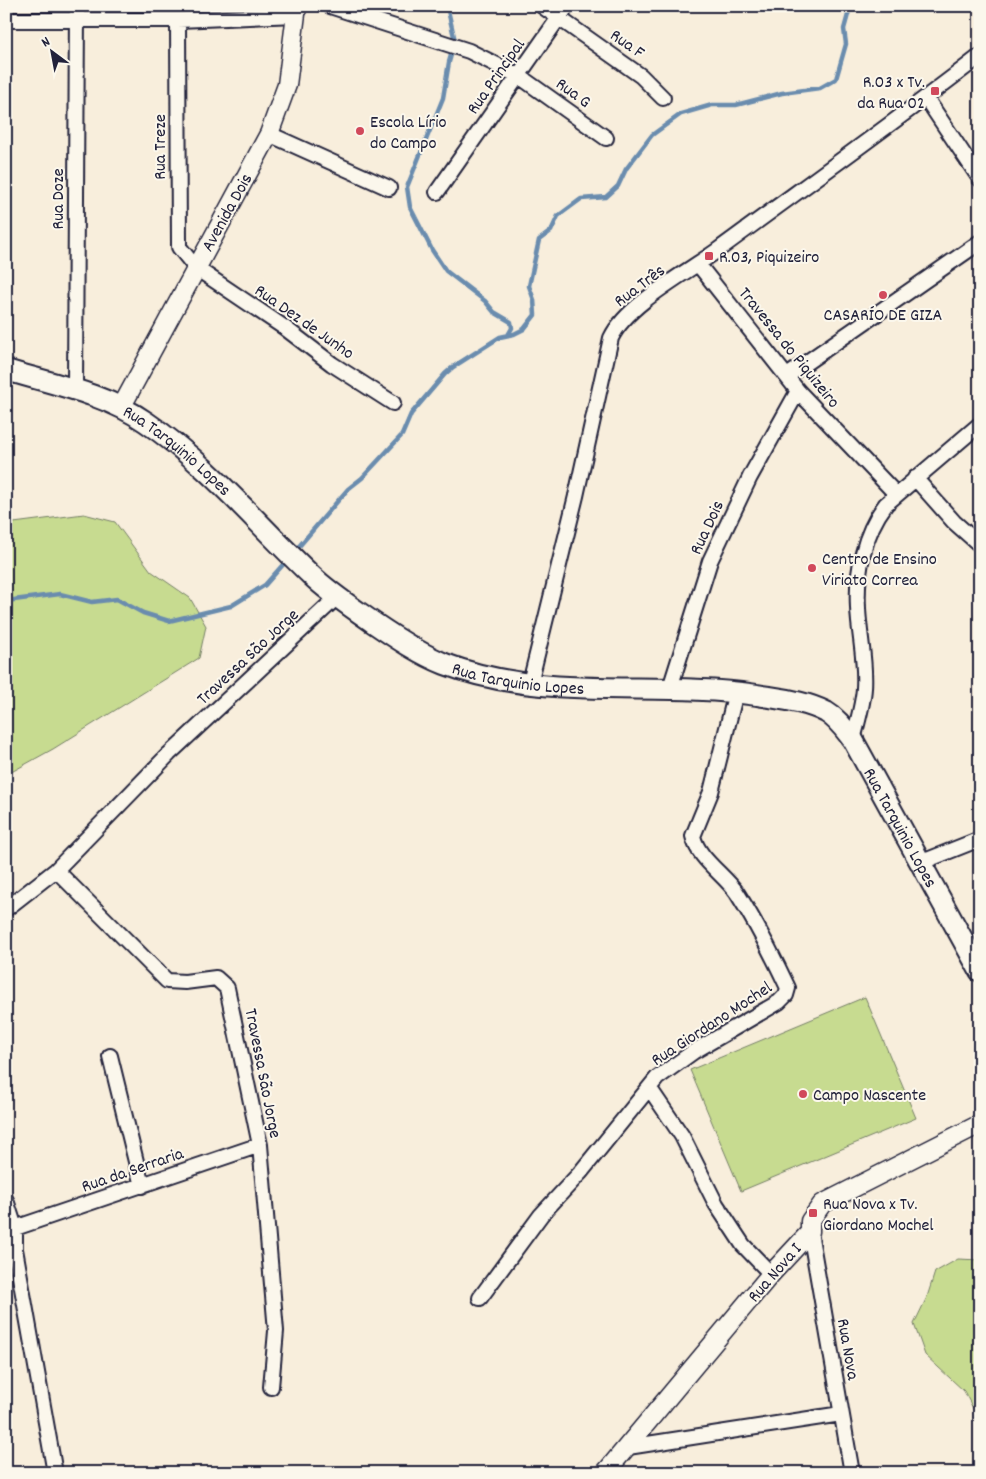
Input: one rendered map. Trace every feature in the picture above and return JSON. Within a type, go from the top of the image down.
[{"type":"main road","name":"Rua Tarquinio Lopes","points":[[6,370],[122,406],[147,422],[193,460],[337,597],[396,638],[444,663],[474,673],[530,682],[597,688],[670,688],[736,692],[797,701],[828,713],[840,722],[853,740],[980,970]]},
{"type":"street","name":"Rua G","points":[[330,6],[378,20],[462,49],[519,76],[606,138]]},
{"type":"street","name":"Rua F","points":[[542,6],[563,12],[641,76],[663,98]]},
{"type":"street","points":[[6,20],[77,13],[178,20],[296,10]]},
{"type":"street","name":"Avenida Dois","points":[[122,406],[269,134],[287,84],[296,10]]},
{"type":"street","name":"Rua Principal","points":[[437,192],[563,12]]},
{"type":"street","name":"Rua Doze","points":[[75,392],[77,13]]},
{"type":"street","name":"Rua Treze","points":[[178,20],[179,247],[196,268]]},
{"type":"street","name":"Rua Três","points":[[530,682],[576,496],[611,338],[623,318],[926,98],[980,56]]},
{"type":"street","points":[[926,98],[980,179]]},
{"type":"street","points":[[269,134],[389,188]]},
{"type":"street","points":[[787,376],[980,242]]},
{"type":"street","name":"Travessa do Piquizeiro","points":[[698,264],[798,392],[896,494]]},
{"type":"street","name":"Rua Dez de Junho","points":[[196,268],[285,328],[332,364],[393,403]]},
{"type":"street","name":"Rua Dois","points":[[670,688],[710,561],[750,478],[798,392]]},
{"type":"street","points":[[853,740],[864,688],[858,607],[861,563],[867,536],[877,516],[896,494],[980,424]]},
{"type":"street","points":[[915,478],[954,522],[980,544]]},
{"type":"street","name":"Travessa São Jorge","points":[[6,909],[56,870],[169,754],[337,597]]},
{"type":"street","name":"Rua Giordano Mochel","points":[[480,1298],[541,1215],[580,1173],[658,1078],[693,1052],[779,1002],[786,995],[788,988],[762,933],[736,891],[699,850],[693,836],[711,792],[736,692]]},
{"type":"street","points":[[922,862],[980,839]]},
{"type":"street","name":"Travessa São Jorge","points":[[56,870],[167,982],[216,978],[227,988],[260,1145],[276,1331],[271,1387]]},
{"type":"street","points":[[6,895],[28,893]]},
{"type":"street","points":[[110,1056],[142,1186]]},
{"type":"street","points":[[650,1089],[682,1136],[716,1204],[743,1244],[771,1274]]},
{"type":"street","name":"Rua Nova I","points":[[605,1473],[771,1274],[810,1232],[810,1221],[813,1213],[831,1198],[980,1124]]},
{"type":"street","name":"Rua da Serraria","points":[[15,1228],[260,1145]]},
{"type":"street","points":[[6,1200],[15,1228],[16,1249],[55,1473]]},
{"type":"street","name":"Rua Nova","points":[[810,1232],[852,1473]]},
{"type":"street","points":[[628,1447],[841,1414]]},
{"type":"green space","points":[[84,514],[115,522],[151,571],[190,598],[206,626],[199,658],[53,749],[6,775],[6,524]]},
{"type":"green space","name":"Campo Nascente","points":[[865,997],[916,1118],[741,1191],[690,1070]]},
{"type":"green space","points":[[958,1259],[980,1260],[980,1422],[964,1391],[925,1355],[914,1324],[927,1297],[935,1272]]},
{"type":"waterway","points":[[447,6],[455,41],[449,62],[443,98],[407,187],[410,207],[432,250],[446,271],[485,301],[494,312],[511,322],[512,328],[508,335]]},
{"type":"waterway","points":[[295,551],[348,489],[362,478],[402,435],[411,414],[445,374],[500,337],[514,334],[524,329],[535,315],[534,300],[529,286],[539,240],[551,231],[558,216],[581,199],[606,197],[618,186],[626,169],[652,135],[681,114],[712,105],[736,105],[782,93],[820,88],[836,79],[846,44],[844,29],[849,11],[862,6]]},
{"type":"waterway","points":[[6,601],[60,594],[92,602],[117,599],[143,613],[169,621],[231,606],[265,585],[288,559]]},
{"type":"place","name":"R.03 x Tv. da Rua 02","points":[[935,91]]},
{"type":"place","name":"Escola Lírio do Campo","points":[[360,131]]},
{"type":"place","name":"R.03, Piquizeiro","points":[[709,256]]},
{"type":"place","name":"CASARÍO DE GIZA","points":[[883,295]]},
{"type":"place","name":"Centro de Ensino Viriato Correa","points":[[812,568]]},
{"type":"place","name":"Campo Nascente","points":[[803,1094]]},
{"type":"place","name":"Rua Nova x Tv. Giordano Mochel","points":[[813,1213]]}]
